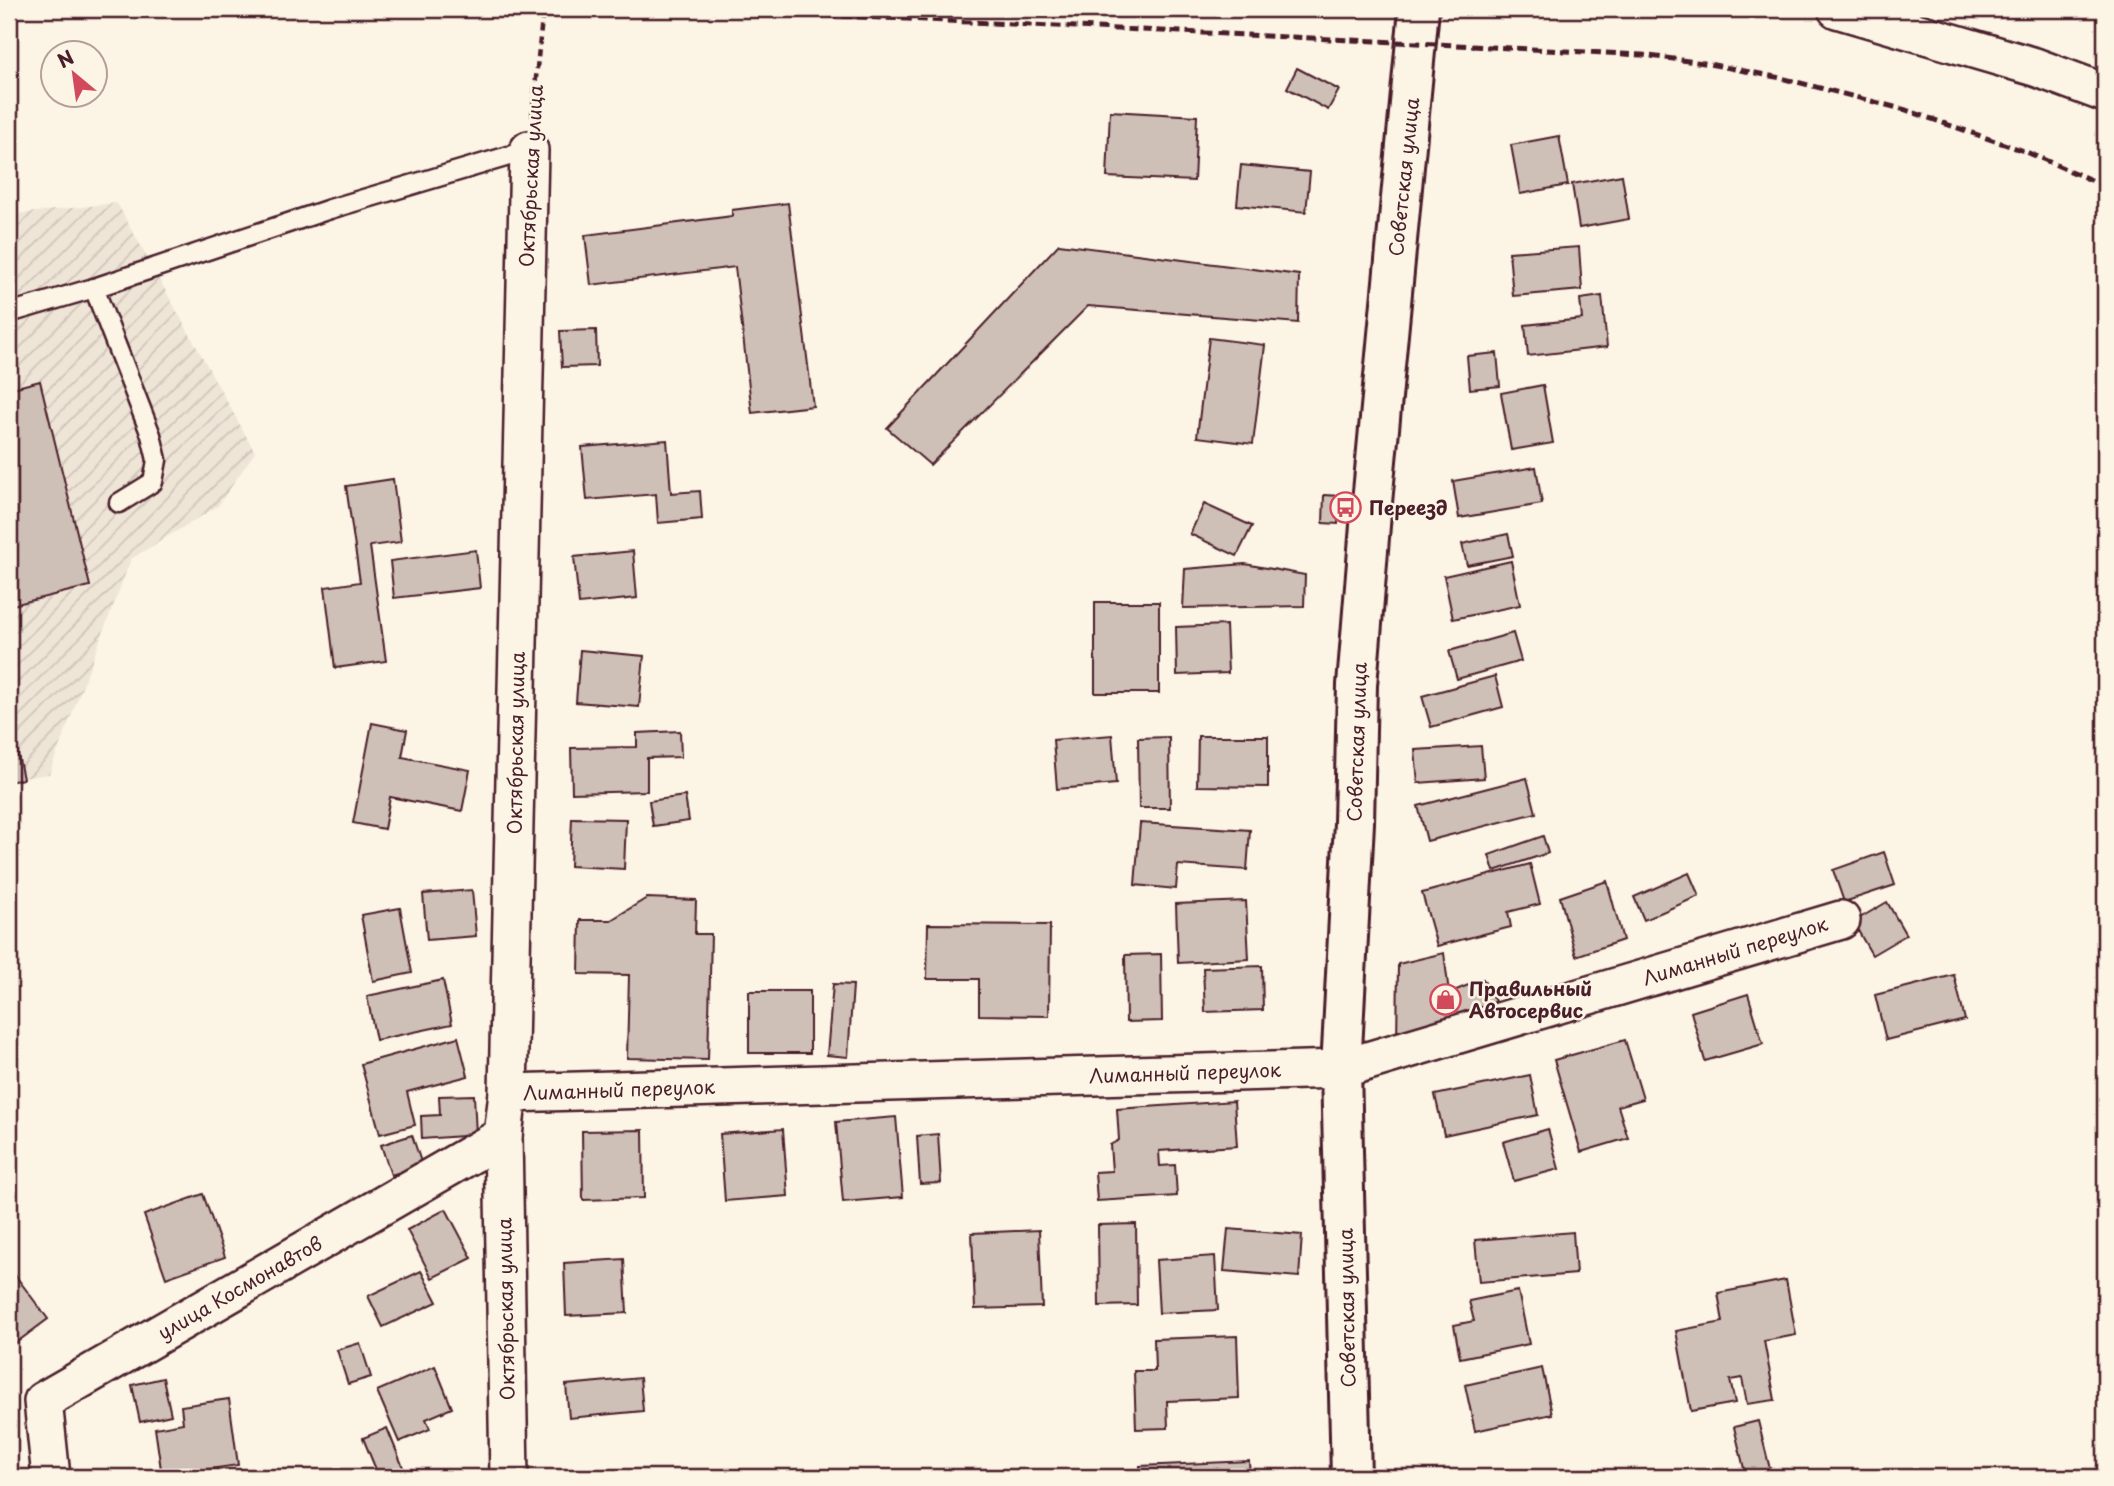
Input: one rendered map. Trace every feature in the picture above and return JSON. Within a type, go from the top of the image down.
[{"type":"street","name":"Советская улица","points":[[1351,1477],[1341,1069],[1354,823],[1357,685],[1419,9]]},
{"type":"street","points":[[1837,9],[2035,67],[2105,93]]},
{"type":"street","name":"Октябрьская улица","points":[[509,1477],[503,1136],[508,1093],[529,150]]},
{"type":"street","name":"Лиманный переулок","points":[[508,1093],[1341,1069],[1841,920]]},
{"type":"street","name":"улица Космонавтов","points":[[51,1477],[43,1401],[503,1136]]},
{"type":"lane","points":[[9,313],[94,288],[330,209],[529,150]]},
{"type":"lane","points":[[94,288],[151,435],[157,460],[153,482],[119,503]]},
{"type":"path","name":"Октябрьская улица","points":[[529,150],[543,9]]},
{"type":"shaded area","points":[[117,203],[255,452],[218,506],[131,559],[49,774],[9,780],[9,215]]},
{"type":"building","points":[[1297,68],[1339,90],[1328,110],[1287,88]]},
{"type":"building","points":[[1110,111],[1197,116],[1194,181],[1107,177]]},
{"type":"building","points":[[1559,136],[1568,185],[1520,194],[1511,145]]},
{"type":"building","points":[[1241,165],[1310,172],[1306,212],[1237,205]]},
{"type":"building","points":[[1622,175],[1629,219],[1579,228],[1572,184]]},
{"type":"building","points":[[788,203],[813,406],[752,413],[735,267],[591,285],[585,235],[732,216],[732,210]]},
{"type":"building","points":[[1059,244],[1299,275],[1298,323],[1088,306],[930,465],[887,428]]},
{"type":"building","points":[[1579,247],[1582,290],[1513,296],[1509,252]]},
{"type":"building","points":[[1602,296],[1607,347],[1528,356],[1525,325],[1582,319],[1580,299]]},
{"type":"building","points":[[596,330],[597,366],[562,367],[560,331]]},
{"type":"building","points":[[1209,338],[1265,345],[1253,444],[1197,437]]},
{"type":"building","points":[[1497,353],[1500,386],[1470,389],[1467,356]]},
{"type":"building","points":[[40,381],[90,586],[9,606],[9,389]]},
{"type":"building","points":[[1543,385],[1553,443],[1511,450],[1501,393]]},
{"type":"building","points":[[667,440],[671,493],[700,491],[702,519],[658,523],[656,494],[587,500],[582,447]]},
{"type":"building","points":[[1536,467],[1542,504],[1459,518],[1453,481]]},
{"type":"building","points":[[393,479],[401,542],[370,546],[386,661],[335,668],[325,587],[360,582],[346,486]]},
{"type":"building","points":[[1324,495],[1340,496],[1338,524],[1323,523]]},
{"type":"building","points":[[1204,504],[1252,526],[1237,556],[1190,534]]},
{"type":"building","points":[[1508,534],[1513,556],[1467,565],[1462,544]]},
{"type":"building","points":[[476,550],[480,588],[394,598],[390,561]]},
{"type":"building","points":[[633,551],[637,598],[579,604],[574,557]]},
{"type":"building","points":[[1511,561],[1520,605],[1453,619],[1444,576]]},
{"type":"building","points":[[1245,564],[1305,575],[1304,606],[1183,608],[1185,569]]},
{"type":"building","points":[[1095,602],[1159,602],[1159,693],[1095,693]]},
{"type":"building","points":[[1226,625],[1228,673],[1177,675],[1176,627]]},
{"type":"building","points":[[1513,633],[1521,661],[1457,679],[1449,651]]},
{"type":"building","points":[[580,650],[644,656],[639,707],[576,702]]},
{"type":"building","points":[[1495,676],[1503,707],[1431,727],[1422,696]]},
{"type":"building","points":[[9,711],[23,779],[9,782]]},
{"type":"building","points":[[372,723],[407,730],[402,757],[470,770],[462,811],[390,797],[384,829],[353,823]]},
{"type":"building","points":[[680,731],[681,757],[647,758],[647,791],[572,793],[571,748],[637,747],[637,733]]},
{"type":"building","points":[[1112,735],[1116,784],[1057,789],[1053,740]]},
{"type":"building","points":[[1198,736],[1268,736],[1268,787],[1197,786]]},
{"type":"building","points":[[1169,737],[1170,808],[1139,808],[1138,738]]},
{"type":"building","points":[[1481,746],[1484,778],[1418,783],[1415,750]]},
{"type":"building","points":[[1527,778],[1536,813],[1427,841],[1418,806]]},
{"type":"building","points":[[685,796],[689,821],[653,826],[649,801]]},
{"type":"building","points":[[572,818],[626,819],[624,869],[570,866]]},
{"type":"building","points":[[1140,823],[1250,830],[1247,870],[1178,865],[1176,889],[1135,885]]},
{"type":"building","points":[[1543,836],[1548,853],[1494,871],[1489,855]]},
{"type":"building","points":[[1884,852],[1895,885],[1844,902],[1833,870]]},
{"type":"building","points":[[1530,864],[1540,904],[1508,912],[1511,927],[1437,946],[1422,893]]},
{"type":"building","points":[[1689,873],[1699,896],[1644,920],[1634,897]]},
{"type":"building","points":[[1607,881],[1623,940],[1576,956],[1560,897]]},
{"type":"building","points":[[472,890],[476,936],[427,940],[423,894]]},
{"type":"building","points":[[647,898],[696,900],[695,934],[711,934],[708,1060],[627,1058],[629,975],[579,974],[580,920],[611,920]]},
{"type":"building","points":[[1246,901],[1249,959],[1178,963],[1176,904]]},
{"type":"building","points":[[1887,902],[1906,935],[1872,955],[1853,922]]},
{"type":"building","points":[[400,908],[412,973],[373,981],[361,915]]},
{"type":"building","points":[[928,924],[1050,925],[1049,1016],[979,1015],[979,979],[927,979]]},
{"type":"building","name":"Правильный Автосервис","points":[[1444,953],[1449,993],[1483,979],[1498,1007],[1397,1045],[1398,964]]},
{"type":"building","points":[[1161,954],[1162,1021],[1126,1022],[1125,955]]},
{"type":"building","points":[[1262,966],[1263,1010],[1205,1012],[1203,968]]},
{"type":"building","points":[[1954,975],[1965,1020],[1886,1040],[1875,995]]},
{"type":"building","points":[[443,980],[452,1024],[376,1040],[367,996]]},
{"type":"building","points":[[833,984],[853,985],[848,1057],[827,1055]]},
{"type":"building","points":[[749,991],[810,991],[810,1053],[749,1053]]},
{"type":"building","points":[[1748,994],[1763,1044],[1705,1061],[1691,1012]]},
{"type":"building","points":[[458,1037],[468,1076],[407,1092],[415,1125],[380,1134],[361,1064]]},
{"type":"building","points":[[1625,1040],[1643,1099],[1618,1106],[1628,1138],[1581,1152],[1554,1060]]},
{"type":"building","points":[[1530,1075],[1538,1115],[1444,1135],[1435,1095]]},
{"type":"building","points":[[474,1095],[476,1135],[422,1139],[421,1116],[440,1115],[439,1096]]},
{"type":"building","points":[[1234,1101],[1237,1146],[1159,1151],[1160,1166],[1175,1165],[1177,1196],[1097,1201],[1095,1172],[1112,1171],[1110,1145],[1119,1140],[1117,1109]]},
{"type":"building","points":[[896,1117],[903,1197],[843,1202],[836,1122]]},
{"type":"building","points":[[783,1129],[788,1196],[725,1201],[720,1134]]},
{"type":"building","points":[[1548,1129],[1559,1169],[1514,1181],[1503,1142]]},
{"type":"building","points":[[643,1130],[644,1198],[583,1200],[582,1131]]},
{"type":"building","points":[[938,1134],[941,1183],[920,1184],[917,1136]]},
{"type":"building","points":[[412,1135],[422,1165],[391,1175],[381,1145]]},
{"type":"building","points":[[203,1194],[225,1257],[166,1278],[144,1215]]},
{"type":"building","points":[[446,1209],[472,1258],[432,1278],[407,1230]]},
{"type":"building","points":[[1136,1224],[1137,1305],[1099,1306],[1098,1225]]},
{"type":"building","points":[[1228,1229],[1302,1235],[1299,1277],[1224,1271]]},
{"type":"building","points":[[1039,1230],[1042,1307],[975,1309],[972,1233]]},
{"type":"building","points":[[1573,1232],[1576,1274],[1479,1282],[1475,1240]]},
{"type":"building","points":[[1215,1256],[1218,1310],[1159,1313],[1156,1260]]},
{"type":"building","points":[[624,1259],[627,1313],[566,1316],[564,1263]]},
{"type":"building","points":[[9,1267],[48,1319],[9,1348]]},
{"type":"building","points":[[421,1271],[437,1302],[383,1327],[368,1296]]},
{"type":"building","points":[[1786,1280],[1796,1335],[1764,1341],[1775,1400],[1747,1404],[1742,1378],[1730,1380],[1735,1403],[1691,1411],[1676,1331],[1723,1322],[1718,1293]]},
{"type":"building","points":[[1518,1291],[1529,1344],[1460,1358],[1454,1325],[1474,1321],[1469,1301]]},
{"type":"building","points":[[1237,1336],[1239,1398],[1167,1401],[1168,1428],[1136,1429],[1134,1371],[1155,1371],[1154,1339]]},
{"type":"building","points":[[360,1343],[371,1377],[348,1384],[337,1350]]},
{"type":"building","points":[[435,1366],[452,1408],[426,1419],[430,1429],[399,1442],[377,1391]]},
{"type":"building","points":[[1542,1368],[1552,1414],[1475,1431],[1465,1385]]},
{"type":"building","points":[[163,1378],[171,1415],[140,1422],[132,1385]]},
{"type":"building","points":[[640,1378],[643,1411],[569,1418],[566,1385]]},
{"type":"building","points":[[229,1399],[238,1465],[162,1476],[155,1428],[183,1423],[181,1406]]},
{"type":"building","points":[[1758,1421],[1772,1477],[1746,1477],[1734,1427]]},
{"type":"building","points":[[387,1428],[407,1477],[379,1477],[363,1438]]},
{"type":"building","points":[[1249,1461],[1250,1477],[1140,1477],[1140,1466]]},
{"type":"building","points":[[640,1475],[640,1477],[587,1477]]},
{"type":"railway","points":[[692,9],[1642,55],[1704,63],[1781,78],[1906,110],[2024,151],[2105,186]]},
{"type":"place","name":"Переезд","points":[[1346,508]]},
{"type":"place","name":"Правильный Автосервис","points":[[1446,1000]]}]
